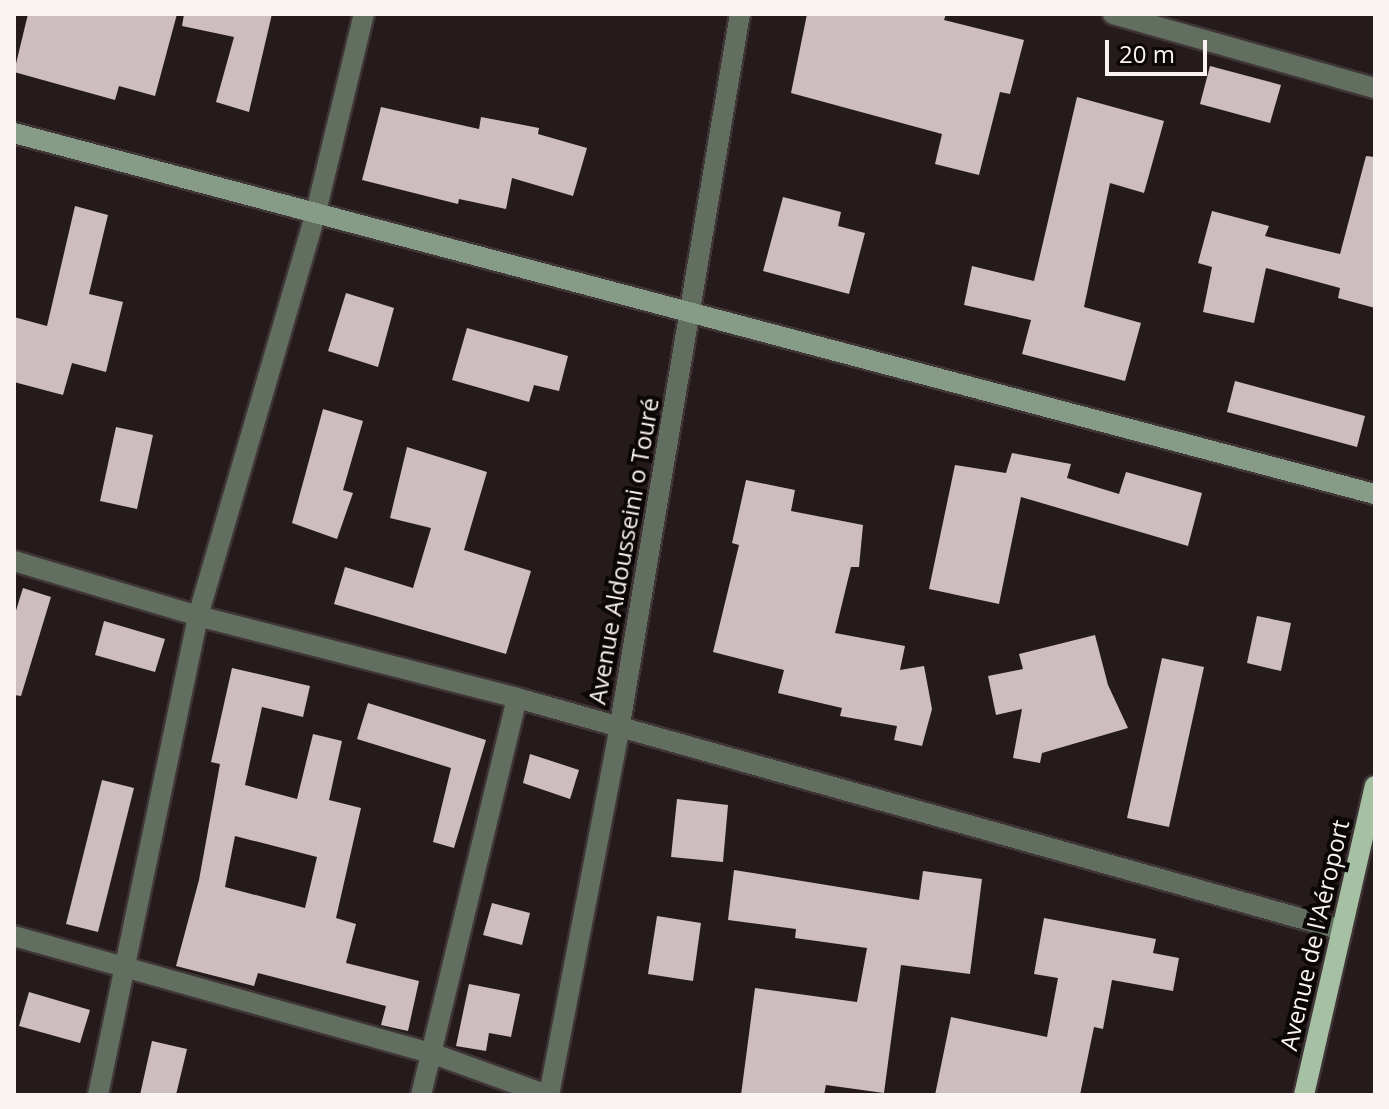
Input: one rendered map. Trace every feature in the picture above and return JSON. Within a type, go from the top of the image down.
[{"type":"main road","name":"Avenue de l'Aéroport","points":[[1304,1095],[1375,786]]},
{"type":"street","points":[[98,1095],[198,616],[315,216],[364,14]]},
{"type":"street","name":"Avenue Aldousseini o Touré","points":[[548,1095],[619,730],[740,14]]},
{"type":"street","points":[[1113,14],[1375,88]]},
{"type":"street","points":[[14,133],[315,216],[690,310],[1375,494]]},
{"type":"street","points":[[14,561],[198,616],[517,698],[619,730],[1342,930]]},
{"type":"street","points":[[421,1095],[517,698]]},
{"type":"street","points":[[14,936],[125,970],[431,1053],[548,1095]]},
{"type":"building","points":[[28,14],[177,14],[155,96],[119,86],[115,100],[14,72]]},
{"type":"building","points":[[184,14],[272,14],[249,112],[216,102],[234,37],[182,26]]},
{"type":"building","points":[[807,14],[946,14],[944,20],[1024,40],[1010,94],[1000,92],[979,175],[935,164],[942,134],[791,93]]},
{"type":"building","points":[[1210,66],[1281,85],[1270,123],[1200,104]]},
{"type":"building","points":[[1077,97],[1164,121],[1144,193],[1110,183],[1084,307],[1141,323],[1125,381],[1022,354],[1031,320],[964,305],[972,266],[1034,281]]},
{"type":"building","points":[[381,107],[479,129],[481,117],[539,128],[538,134],[587,148],[573,196],[512,178],[506,209],[459,199],[458,204],[362,180]]},
{"type":"building","points":[[1366,156],[1375,157],[1375,308],[1338,298],[1340,288],[1266,268],[1254,323],[1203,312],[1212,267],[1198,263],[1212,211],[1269,226],[1265,236],[1340,254]]},
{"type":"building","points":[[783,197],[841,212],[838,226],[865,233],[849,294],[763,271]]},
{"type":"building","points":[[75,206],[108,215],[89,294],[123,302],[106,372],[72,363],[63,395],[14,382],[14,317],[47,326]]},
{"type":"building","points":[[346,293],[394,308],[378,367],[328,351]]},
{"type":"building","points":[[467,328],[568,356],[559,391],[534,385],[529,402],[452,380]]},
{"type":"building","points":[[1235,381],[1365,416],[1357,447],[1227,412]]},
{"type":"building","points":[[323,409],[363,421],[343,490],[353,493],[337,539],[292,523]]},
{"type":"building","points":[[116,427],[153,435],[137,509],[100,501]]},
{"type":"building","points":[[407,447],[487,472],[464,550],[531,571],[506,654],[334,604],[345,567],[413,588],[431,528],[390,518]]},
{"type":"building","points":[[1012,453],[1071,464],[1067,478],[1119,494],[1126,472],[1202,493],[1188,546],[1021,497],[999,604],[929,589],[955,465],[1006,473]]},
{"type":"building","points":[[746,480],[795,490],[791,511],[863,525],[859,567],[851,567],[835,633],[905,646],[900,670],[924,666],[932,709],[922,746],[894,740],[897,726],[840,716],[842,708],[778,693],[784,670],[713,652],[739,545],[732,543]]},
{"type":"building","points":[[23,588],[51,597],[21,696],[14,695],[14,617]]},
{"type":"building","points":[[1257,616],[1291,623],[1281,671],[1247,663]]},
{"type":"building","points":[[104,621],[165,639],[155,672],[95,655]]},
{"type":"building","points":[[1095,635],[1108,685],[1128,728],[1042,753],[1040,763],[1013,758],[1022,709],[996,715],[988,676],[1023,669],[1019,654]]},
{"type":"building","points":[[1162,658],[1204,667],[1169,827],[1127,818]]},
{"type":"building","points":[[232,668],[310,686],[303,717],[262,707],[245,785],[297,799],[313,734],[342,741],[329,800],[361,808],[336,918],[356,924],[346,963],[419,981],[408,1031],[381,1025],[386,1006],[258,973],[254,986],[176,966],[199,880],[220,764],[211,762]],"holes":[[[235,836],[317,857],[305,908],[225,887]]]},
{"type":"building","points":[[368,703],[486,740],[454,848],[433,842],[451,768],[357,739]]},
{"type":"building","points":[[530,754],[579,770],[570,799],[523,783]]},
{"type":"building","points":[[102,780],[134,788],[98,932],[66,924]]},
{"type":"building","points":[[677,799],[728,805],[723,862],[671,857]]},
{"type":"building","points":[[734,870],[919,900],[923,871],[982,879],[970,974],[901,965],[884,1093],[826,1085],[824,1095],[741,1095],[755,988],[857,1002],[867,948],[795,938],[796,929],[728,920]]},
{"type":"building","points":[[492,903],[530,913],[522,945],[483,935]]},
{"type":"building","points":[[657,916],[701,923],[693,981],[648,974]]},
{"type":"building","points":[[1044,918],[1156,939],[1153,953],[1179,958],[1173,991],[1112,980],[1103,1029],[1094,1027],[1080,1095],[935,1095],[951,1017],[1047,1037],[1058,978],[1034,974]]},
{"type":"building","points":[[469,984],[520,994],[511,1037],[489,1033],[486,1051],[456,1046]]},
{"type":"building","points":[[29,992],[90,1010],[80,1043],[19,1026]]},
{"type":"building","points":[[152,1041],[187,1049],[176,1095],[140,1095]]}]
